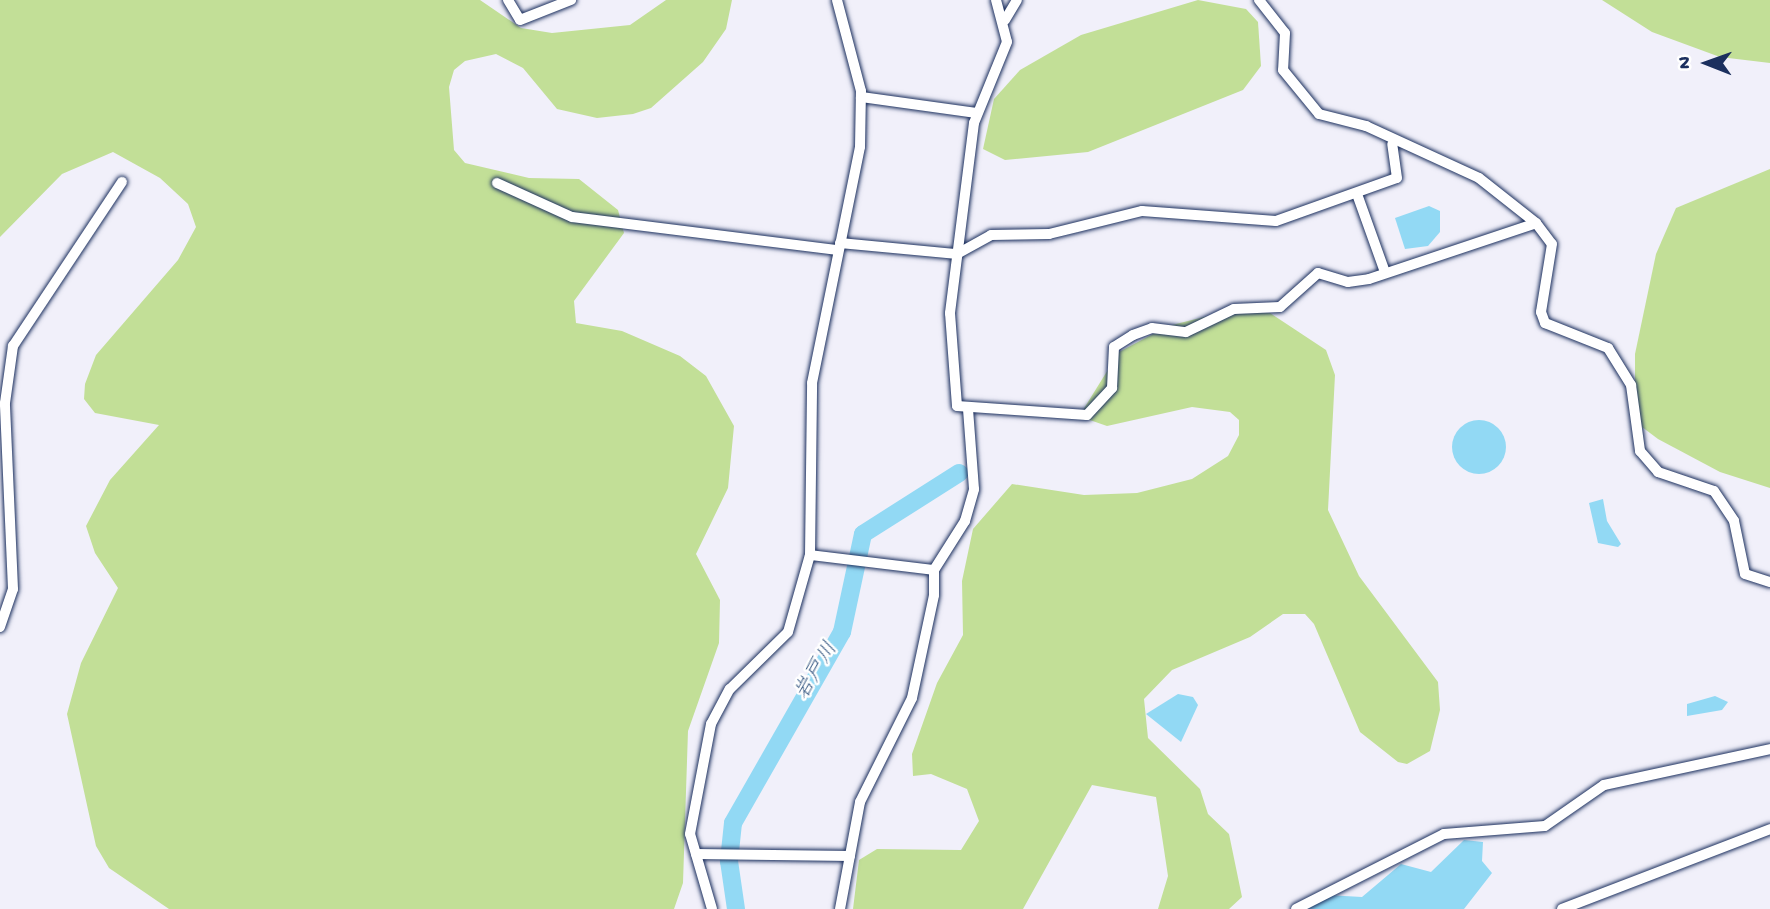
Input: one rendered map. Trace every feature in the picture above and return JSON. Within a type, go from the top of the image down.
[{"type":"street","points":[[508,0],[520,20],[572,0]]},
{"type":"street","points":[[712,909],[696,854],[691,813],[712,724],[730,689],[788,632],[810,555],[812,383],[860,147],[861,97],[837,0]]},
{"type":"street","points":[[996,0],[1005,20],[1006,50],[977,113],[957,254],[952,380],[957,406],[968,410],[1087,415],[1112,388],[1114,346],[1133,335],[1152,328],[1186,332],[1234,309],[1280,307],[1318,273],[1356,282],[1536,223]]},
{"type":"street","points":[[1005,20],[1017,0]]},
{"type":"street","points":[[1259,0],[1284,33],[1283,70],[1319,114],[1366,126],[1392,144],[1492,185],[1536,223],[1552,244],[1541,312],[1545,323],[1608,348],[1631,385],[1640,451],[1658,472],[1714,491],[1734,521],[1745,574],[1770,582]]},
{"type":"street","points":[[861,97],[977,113]]},
{"type":"street","points":[[497,183],[572,217],[839,246],[957,254],[991,235],[1049,234],[1142,211],[1276,221],[1397,178],[1392,144]]},
{"type":"street","points":[[0,627],[13,589],[5,403],[13,346],[122,182]]},
{"type":"street","points":[[1357,194],[1385,272]]},
{"type":"street","points":[[840,909],[860,802],[912,698],[934,595],[933,569],[965,521],[974,489],[968,410]]},
{"type":"street","points":[[810,555],[933,569]]},
{"type":"street","points":[[1296,909],[1444,834],[1545,826],[1604,785],[1770,750]]},
{"type":"street","points":[[1562,909],[1770,829]]},
{"type":"street","points":[[696,854],[850,856]]},
{"type":"green space","points":[[0,0],[480,0],[521,28],[552,33],[630,25],[666,0],[732,0],[726,29],[703,62],[651,108],[633,114],[597,118],[557,109],[523,68],[496,54],[465,61],[454,70],[449,87],[454,150],[465,163],[529,178],[579,179],[618,210],[624,233],[574,301],[576,323],[622,331],[680,356],[706,376],[734,426],[728,488],[696,554],[720,600],[719,643],[688,731],[683,883],[674,909],[169,909],[109,868],[96,846],[67,714],[81,663],[118,588],[95,553],[86,526],[110,480],[159,425],[95,413],[84,399],[85,384],[96,355],[178,260],[196,227],[188,204],[160,178],[113,152],[62,174],[0,237]]},
{"type":"green space","points":[[1198,0],[1246,9],[1258,22],[1261,66],[1243,90],[1088,152],[1005,160],[983,149],[994,99],[1020,70],[1081,35]]},
{"type":"green space","points":[[1602,0],[1770,0],[1770,63],[1720,57],[1652,32]]},
{"type":"green space","points":[[1770,169],[1770,488],[1720,472],[1658,439],[1642,427],[1635,398],[1635,354],[1656,254],[1676,208]]},
{"type":"green space","points":[[1236,309],[1270,313],[1326,350],[1335,375],[1328,510],[1359,576],[1438,682],[1440,710],[1430,751],[1407,764],[1398,762],[1360,732],[1314,624],[1305,614],[1283,614],[1250,637],[1172,670],[1144,699],[1148,738],[1200,789],[1208,814],[1229,834],[1242,897],[1229,909],[1158,909],[1168,876],[1156,797],[1092,785],[1023,909],[853,909],[859,860],[877,849],[961,850],[979,821],[967,789],[931,774],[913,776],[912,754],[937,683],[963,635],[962,581],[973,529],[1012,484],[1084,495],[1137,493],[1192,479],[1228,456],[1239,435],[1239,420],[1230,412],[1192,407],[1107,426],[1084,418],[1083,410],[1119,352],[1168,326]]},
{"type":"water","points":[[1429,206],[1440,211],[1440,232],[1428,246],[1405,249],[1395,218]]},
{"type":"water","points":[[1479,420],[1498,428],[1506,447],[1498,466],[1479,474],[1460,466],[1452,447],[1460,428]]},
{"type":"water","points":[[1603,499],[1607,521],[1621,544],[1618,547],[1598,543],[1589,503]]},
{"type":"water","points":[[1178,694],[1193,697],[1198,705],[1181,742],[1146,714]]},
{"type":"water","points":[[1715,696],[1728,702],[1722,710],[1687,716],[1687,704]]},
{"type":"water","points":[[1464,840],[1483,842],[1482,861],[1492,873],[1464,909],[1302,909],[1327,895],[1362,897],[1401,864],[1431,872]]},
{"type":"waterway","name":"岩戸川","points":[[736,909],[729,861],[733,823],[842,632],[863,534],[959,473]]}]
